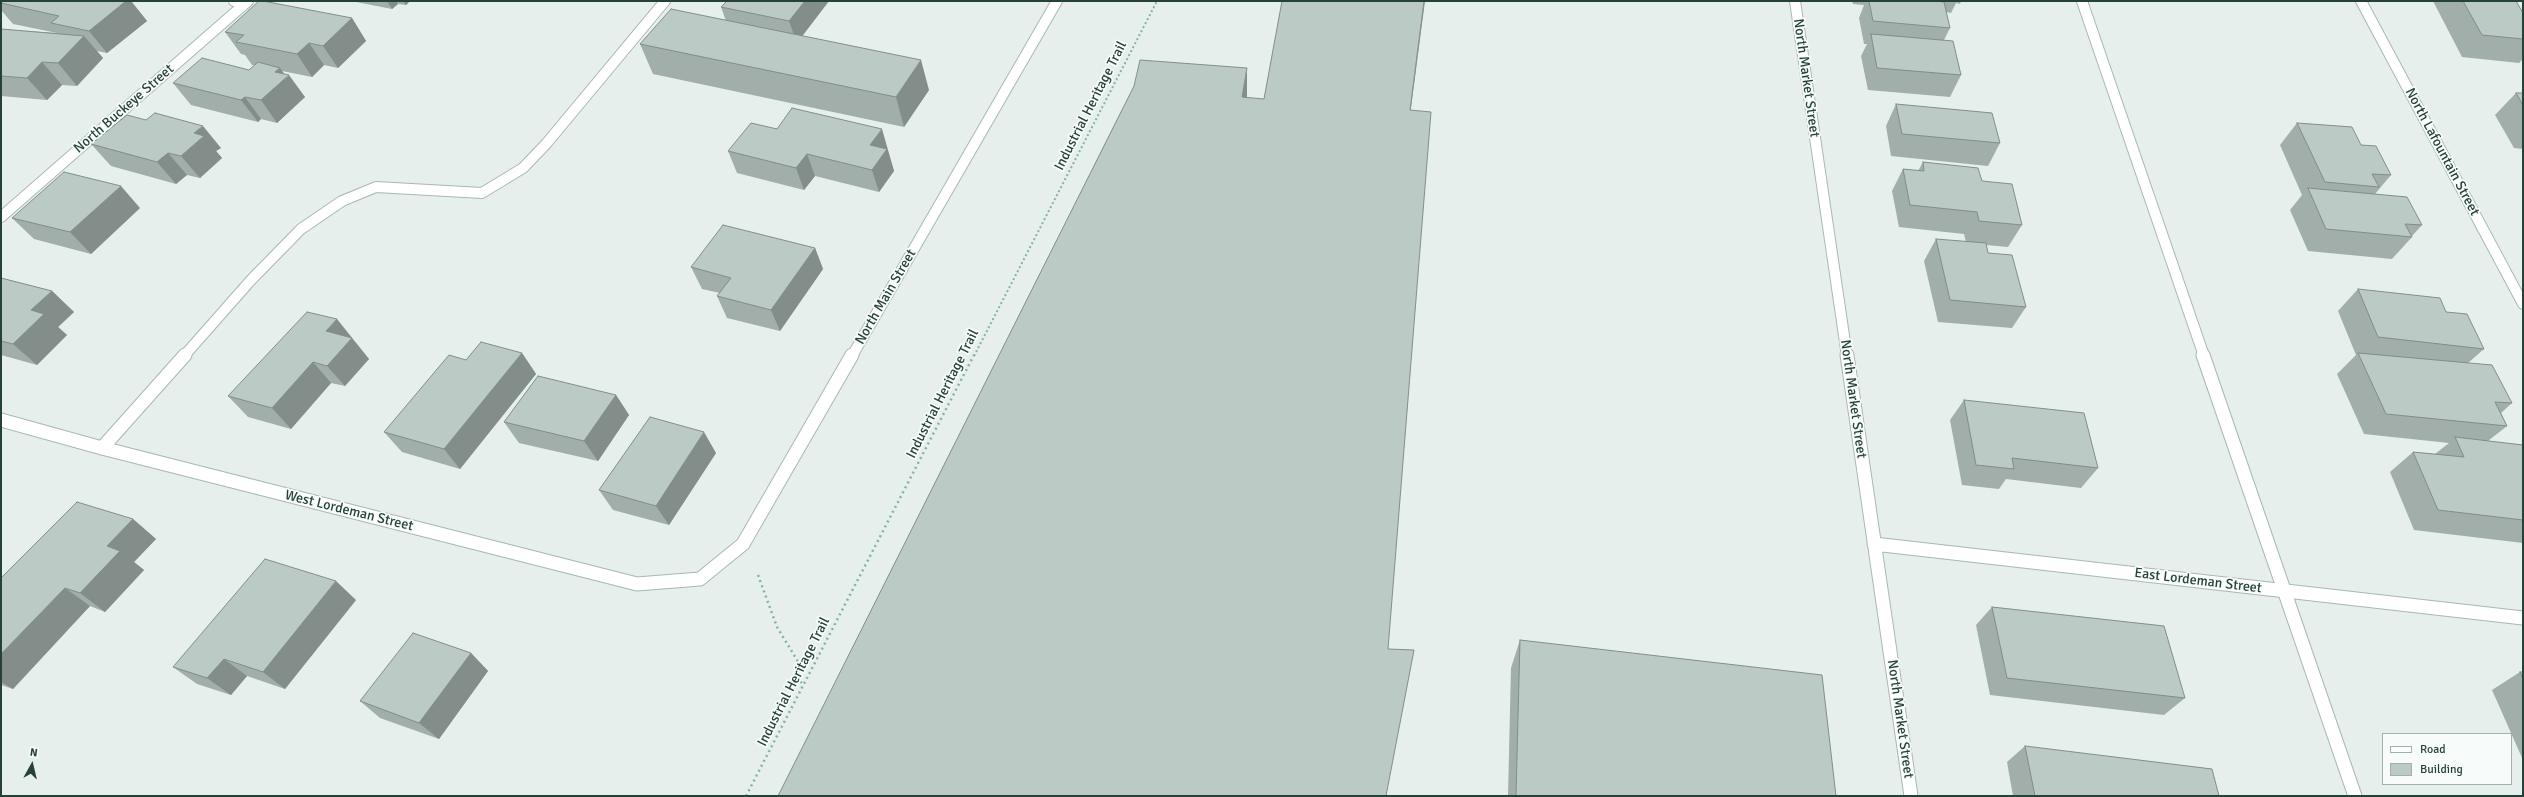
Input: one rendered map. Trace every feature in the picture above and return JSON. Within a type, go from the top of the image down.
[{"type":"street","points":[[234,1],[247,2]]},
{"type":"street","points":[[102,448],[251,280],[301,230],[342,201],[376,187],[482,194],[523,168],[546,144],[665,1]]},
{"type":"street","name":"North Main Street","points":[[700,579],[743,544],[1057,1]]},
{"type":"street","name":"North Market Street","points":[[1795,1],[1911,796]]},
{"type":"street","points":[[2082,1],[2354,796]]},
{"type":"street","name":"North Lafountain Street","points":[[2361,1],[2523,304]]},
{"type":"street","name":"North Buckeye Street","points":[[1,217],[247,2]]},
{"type":"street","name":"West Lordeman Street","points":[[1,420],[102,448],[637,584],[700,579]]},
{"type":"street","name":"East Lordeman Street","points":[[1874,544],[2523,618]]},
{"type":"path","name":"Industrial Heritage Trail","points":[[746,796],[1156,1]]},
{"type":"path","points":[[743,544],[763,586],[777,627],[797,660],[802,688]]},
{"type":"building","points":[[1,1],[126,1],[89,31],[51,23],[59,16],[1,3]]},
{"type":"building","points":[[259,1],[352,18],[323,46],[309,43],[297,54],[236,42],[244,35],[225,32]]},
{"type":"building","points":[[727,1],[805,1],[789,21],[721,7]]},
{"type":"building","points":[[1282,1],[1424,1],[1410,110],[1431,112],[1388,649],[1414,650],[1386,796],[778,796],[1134,86],[1140,60],[1247,68],[1242,97],[1264,99]]},
{"type":"building","points":[[1869,1],[1944,2],[1950,28],[1873,21]]},
{"type":"building","points":[[2463,1],[2516,1],[2523,13],[2523,39],[2482,35]]},
{"type":"building","points":[[671,9],[921,60],[896,97],[640,44]]},
{"type":"building","points":[[1,29],[84,36],[58,63],[42,62],[27,78],[1,76]]},
{"type":"building","points":[[1871,34],[1953,41],[1961,75],[1877,68]]},
{"type":"building","points":[[202,58],[249,70],[258,62],[280,68],[275,72],[289,75],[261,100],[245,97],[241,100],[173,83]]},
{"type":"building","points":[[2516,93],[2523,93],[2523,105]]},
{"type":"building","points":[[1896,104],[1992,113],[2000,143],[1902,134]]},
{"type":"building","points":[[792,108],[882,129],[870,145],[887,149],[872,170],[807,154],[796,168],[728,151],[751,123],[777,129]]},
{"type":"building","points":[[155,113],[203,126],[194,133],[204,136],[181,156],[168,153],[157,162],[91,144],[127,115],[146,120]]},
{"type":"building","points":[[2297,123],[2352,127],[2361,145],[2376,146],[2391,175],[2372,174],[2379,187],[2325,182]]},
{"type":"building","points":[[1923,162],[1978,168],[1982,181],[2012,184],[2022,225],[1979,221],[1977,212],[1910,205],[1903,169],[1924,171]]},
{"type":"building","points":[[64,172],[121,186],[70,232],[12,218]]},
{"type":"building","points":[[2308,188],[2407,197],[2422,225],[2405,224],[2412,237],[2326,229]]},
{"type":"building","points":[[723,225],[815,248],[771,310],[717,296],[731,278],[691,267]]},
{"type":"building","points":[[1936,239],[1986,243],[1988,253],[2012,255],[2026,307],[1950,300]]},
{"type":"building","points":[[1,278],[52,291],[31,310],[44,314],[13,344],[1,341]]},
{"type":"building","points":[[2358,289],[2440,298],[2446,312],[2467,314],[2484,349],[2378,337]]},
{"type":"building","points":[[307,312],[337,319],[326,331],[352,338],[327,366],[313,362],[272,408],[228,396]]},
{"type":"building","points":[[481,342],[522,353],[444,449],[384,432],[449,355],[466,360]]},
{"type":"building","points":[[2358,353],[2492,365],[2512,403],[2495,402],[2507,426],[2386,414]]},
{"type":"building","points":[[538,376],[616,395],[584,441],[504,422]]},
{"type":"building","points":[[1964,400],[2084,413],[2098,468],[2012,458],[2014,469],[1976,465]]},
{"type":"building","points":[[650,417],[704,432],[656,506],[599,490]]},
{"type":"building","points":[[2455,437],[2523,445],[2523,520],[2438,510],[2413,452],[2464,457]]},
{"type":"building","points":[[77,502],[133,519],[107,546],[120,551],[80,593],[65,588],[1,654],[1,578]]},
{"type":"building","points":[[265,559],[336,581],[263,672],[224,659],[207,678],[173,667]]},
{"type":"building","points":[[1992,607],[2164,626],[2185,698],[2007,678]]},
{"type":"building","points":[[413,633],[471,653],[419,723],[360,701]]},
{"type":"building","points":[[1520,640],[1822,675],[1836,796],[1516,796]]},
{"type":"building","points":[[2520,672],[2523,672],[2523,679]]},
{"type":"building","points":[[2025,746],[2212,769],[2219,796],[2035,796]]}]
